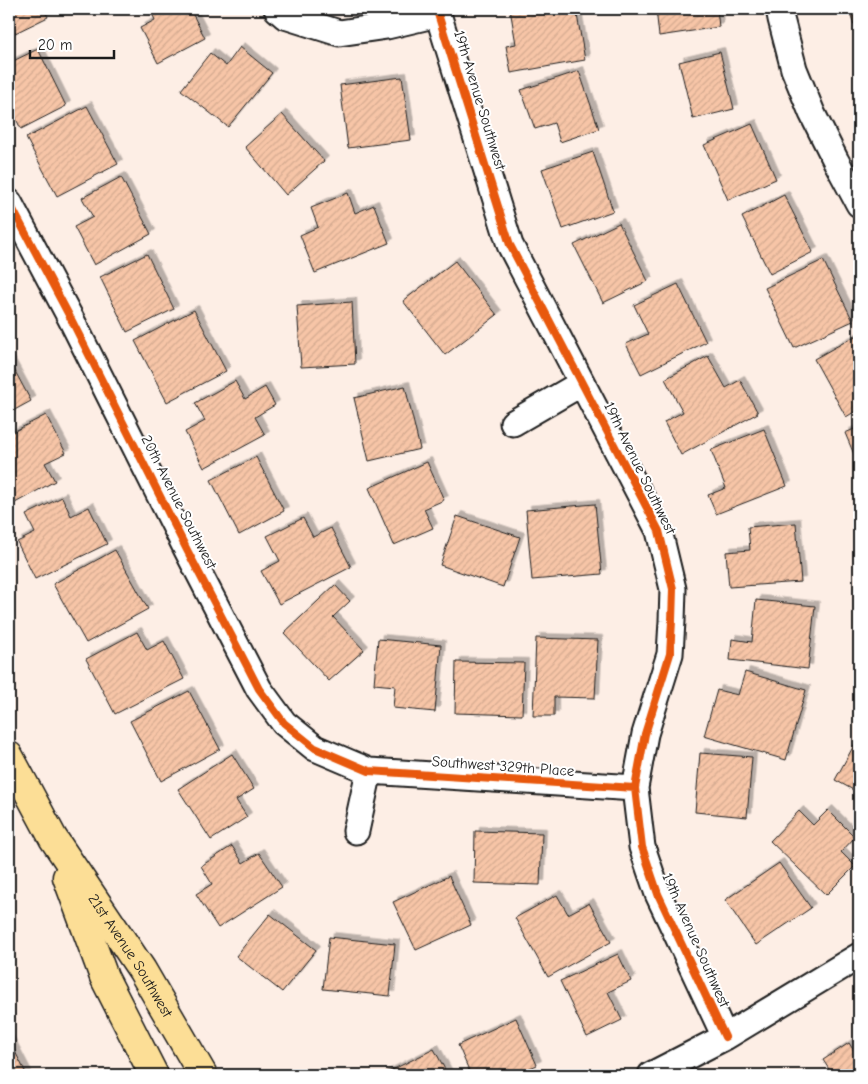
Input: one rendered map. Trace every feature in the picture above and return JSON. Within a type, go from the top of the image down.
[{"type":"main road","name":"21st Avenue Southwest","points":[[9,756],[53,838],[142,970],[203,1075]]},
{"type":"main road","name":"21st Avenue Southwest","points":[[53,838],[104,977],[154,1075]]},
{"type":"street","points":[[277,9],[285,16],[339,33],[387,26],[439,12]]},
{"type":"street","points":[[779,9],[794,69],[801,87],[812,113],[859,204]]},
{"type":"street","name":"19th Avenue Southwest","points":[[439,12],[510,245],[659,531],[673,589],[670,654],[645,734],[635,788],[642,847],[658,894],[725,1037]]},
{"type":"street","name":"20th Avenue Southwest","points":[[9,202],[71,319],[259,689],[284,723],[315,748],[369,771]]},
{"type":"street","points":[[513,423],[582,383]]},
{"type":"street","points":[[356,831],[369,771]]},
{"type":"street","name":"Southwest 329th Place","points":[[369,771],[635,788]]},
{"type":"street","points":[[651,1075],[725,1037],[859,956]]},
{"type":"building","points":[[9,9],[44,9],[48,17],[9,36]]},
{"type":"building","points":[[150,9],[190,9],[205,38],[158,63],[140,28],[155,20]]},
{"type":"building","points":[[510,9],[576,9],[585,60],[511,73],[506,46],[516,44]]},
{"type":"building","points":[[656,9],[717,9],[719,27],[659,36]]},
{"type":"building","points":[[849,9],[859,9],[859,41]]},
{"type":"building","points":[[240,47],[272,73],[228,127],[181,90],[210,53],[226,66]]},
{"type":"building","points":[[38,49],[66,106],[21,129],[9,105],[9,63]]},
{"type":"building","points":[[720,52],[734,109],[693,119],[679,62]]},
{"type":"building","points":[[579,71],[599,129],[560,142],[554,123],[535,129],[521,90]]},
{"type":"building","points":[[402,77],[411,140],[348,148],[340,85]]},
{"type":"building","points":[[87,106],[118,164],[57,196],[26,138]]},
{"type":"building","points":[[282,114],[324,161],[286,195],[245,147]]},
{"type":"building","points":[[752,124],[776,179],[728,200],[704,145]]},
{"type":"building","points":[[593,152],[613,211],[563,229],[542,169]]},
{"type":"building","points":[[121,177],[151,234],[94,265],[74,227],[93,217],[82,198]]},
{"type":"building","points":[[348,193],[355,213],[374,205],[389,243],[315,273],[300,235],[318,227],[311,208]]},
{"type":"building","points":[[784,195],[813,252],[770,274],[742,217]]},
{"type":"building","points":[[619,223],[648,281],[603,303],[574,245]]},
{"type":"building","points":[[147,254],[174,309],[127,332],[100,277]]},
{"type":"building","points":[[823,260],[853,321],[794,348],[765,288]]},
{"type":"building","points":[[455,261],[497,315],[445,355],[403,301]]},
{"type":"building","points":[[678,284],[706,342],[641,374],[626,344],[648,334],[634,305]]},
{"type":"building","points":[[352,302],[355,364],[301,367],[297,306]]},
{"type":"building","points":[[194,310],[226,371],[167,402],[135,341]]},
{"type":"building","points":[[859,334],[859,409],[846,417],[814,359]]},
{"type":"building","points":[[708,356],[726,388],[740,380],[758,413],[681,455],[664,422],[683,412],[665,379]]},
{"type":"building","points":[[9,360],[31,401],[9,413]]},
{"type":"building","points":[[235,381],[245,399],[265,387],[275,405],[255,417],[265,435],[204,468],[185,432],[205,421],[195,403]]},
{"type":"building","points":[[405,386],[420,449],[369,461],[354,398]]},
{"type":"building","points":[[46,415],[66,453],[45,463],[55,481],[15,503],[9,490],[9,434]]},
{"type":"building","points":[[859,427],[859,466],[845,433]]},
{"type":"building","points":[[764,429],[787,486],[716,514],[708,495],[726,488],[711,450]]},
{"type":"building","points":[[256,457],[284,511],[239,535],[211,480]]},
{"type":"building","points":[[427,462],[444,500],[424,509],[433,528],[394,545],[369,488]]},
{"type":"building","points":[[62,497],[71,516],[89,507],[107,544],[35,579],[17,542],[35,533],[26,515]]},
{"type":"building","points":[[595,504],[602,574],[532,580],[526,510]]},
{"type":"building","points":[[457,516],[520,537],[503,587],[440,565]]},
{"type":"building","points":[[303,518],[313,537],[331,528],[351,567],[279,604],[261,571],[280,561],[267,536]]},
{"type":"building","points":[[796,523],[801,582],[729,587],[726,552],[750,550],[748,527]]},
{"type":"building","points":[[115,550],[148,609],[86,643],[53,584]]},
{"type":"building","points":[[335,585],[350,601],[333,617],[364,650],[329,681],[284,633]]},
{"type":"building","points":[[756,600],[815,606],[808,669],[730,660],[732,639],[752,642]]},
{"type":"building","points":[[137,632],[147,650],[164,641],[184,679],[115,714],[86,659]]},
{"type":"building","points":[[536,638],[598,640],[595,698],[554,697],[554,716],[533,716]]},
{"type":"building","points":[[378,639],[441,645],[435,712],[393,708],[395,686],[374,684]]},
{"type":"building","points":[[456,662],[524,663],[522,715],[455,713]]},
{"type":"building","points":[[745,672],[806,690],[786,760],[704,736],[717,690],[738,695]]},
{"type":"building","points":[[189,691],[220,749],[161,781],[130,721]]},
{"type":"building","points":[[859,736],[859,793],[835,780]]},
{"type":"building","points":[[700,753],[752,757],[747,817],[695,812]]},
{"type":"building","points":[[232,754],[254,789],[236,800],[247,817],[211,840],[178,789]]},
{"type":"building","points":[[828,810],[855,837],[841,852],[855,866],[826,895],[770,841],[799,811],[813,825]]},
{"type":"building","points":[[475,831],[542,833],[540,885],[474,883]]},
{"type":"building","points":[[232,846],[243,863],[259,853],[282,887],[218,928],[196,894],[212,884],[201,866]]},
{"type":"building","points":[[779,863],[811,908],[756,945],[725,900]]},
{"type":"building","points":[[449,876],[471,925],[416,950],[393,902]]},
{"type":"building","points":[[557,895],[568,914],[589,903],[611,942],[548,977],[515,918]]},
{"type":"building","points":[[270,914],[316,950],[282,992],[236,956]]},
{"type":"building","points":[[329,937],[395,944],[390,996],[323,989]]},
{"type":"building","points":[[618,954],[631,981],[608,992],[622,1020],[587,1037],[560,981]]},
{"type":"building","points":[[516,1018],[537,1065],[514,1075],[471,1075],[458,1045]]},
{"type":"building","points":[[9,1040],[27,1075],[9,1075]]},
{"type":"building","points":[[849,1043],[859,1059],[859,1075],[829,1075],[832,1074],[823,1060]]},
{"type":"building","points":[[434,1049],[448,1075],[382,1075]]},
{"type":"cycle path","points":[[439,9],[438,14],[510,245],[659,531],[673,589],[672,621],[670,654],[645,734],[635,788],[642,847],[658,894],[725,1037]]},
{"type":"cycle path","points":[[9,202],[71,319],[259,689],[284,723],[315,748],[369,771],[635,788]]}]
